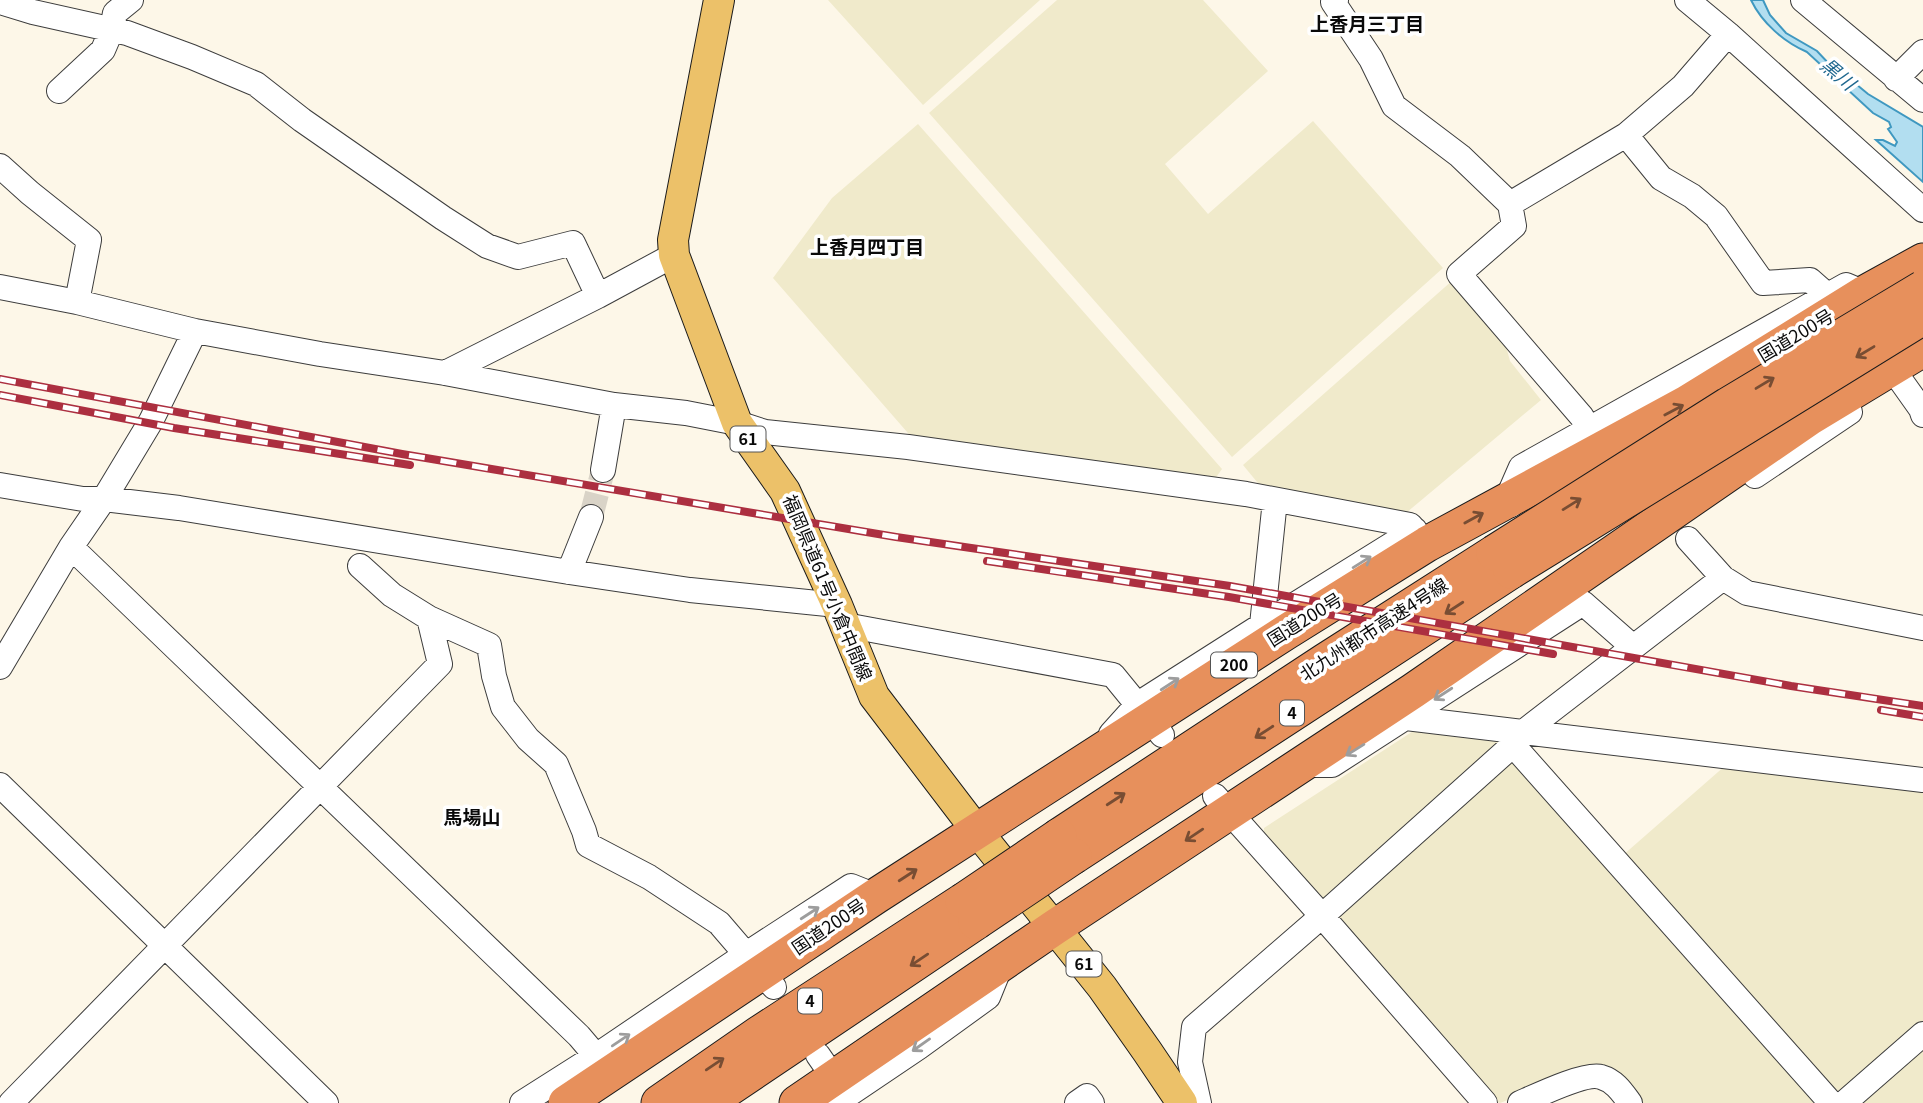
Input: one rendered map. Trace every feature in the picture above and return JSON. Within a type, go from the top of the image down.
[{"type":"highway","name":"国道200号","points":[[566,1103],[760,971],[1286,632],[1421,537],[1507,499],[1687,403],[1865,293],[1923,261]]},
{"type":"highway","name":"北九州都市高速4号線","points":[[707,1103],[777,1055],[970,911],[1502,562],[1728,405],[1923,288]]},
{"type":"highway","name":"北九州都市高速4号線","points":[[1502,562],[1923,317]]},
{"type":"highway","points":[[797,1103],[834,1083],[1055,927],[1222,804],[1299,765],[1413,691],[1575,594],[1627,544],[1809,418],[1923,349]]},
{"type":"highway","name":"北九州都市高速4号線","points":[[659,1103],[772,1026],[970,911]]},
{"type":"highway","points":[[716,1103],[777,1055]]},
{"type":"main road","name":"福岡県道61号小倉中間線","points":[[719,0],[673,240],[674,255],[737,423],[785,491],[874,696],[977,831],[1102,987],[1181,1101]]},
{"type":"street","points":[[59,91],[103,50],[115,13],[131,0]]},
{"type":"street","points":[[1336,0],[1333,2],[1371,59],[1394,106],[1460,156],[1510,204],[1514,226],[1459,274],[1586,424]]},
{"type":"street","points":[[1687,0],[1923,210]]},
{"type":"street","points":[[1803,0],[1923,100]]},
{"type":"street","points":[[0,2],[127,33],[256,84],[313,128],[487,246],[518,257],[573,243],[598,296]]},
{"type":"street","points":[[1510,204],[1626,135],[1683,86],[1728,34]]},
{"type":"street","points":[[1896,79],[1923,52]]},
{"type":"street","points":[[1626,135],[1661,178],[1692,196],[1716,216],[1763,283],[1810,280],[1827,295]]},
{"type":"street","points":[[0,166],[30,194],[89,240],[77,302]]},
{"type":"street","points":[[445,373],[674,255]]},
{"type":"street","points":[[1633,647],[1575,594],[1507,499],[1521,467],[1586,424],[1846,285],[1865,293]]},
{"type":"street","points":[[0,287],[77,302],[195,331],[445,373],[614,405],[737,423],[765,432],[922,449],[1275,500],[1410,525],[1421,537],[1262,625],[1150,720],[1113,675],[841,615],[192,510],[104,499],[83,499],[0,485]]},
{"type":"street","points":[[0,667],[71,547],[104,499],[151,421],[195,331]]},
{"type":"street","points":[[1627,544],[1662,539],[1689,530],[1923,363]]},
{"type":"street","points":[[1899,378],[1923,415]]},
{"type":"street","points":[[603,470],[614,405]]},
{"type":"street","points":[[1262,625],[1275,500]]},
{"type":"street","points":[[569,572],[591,517]]},
{"type":"street","points":[[1689,530],[1723,578],[1747,593],[1923,628]]},
{"type":"street","points":[[1689,530],[1745,580],[1793,594],[1818,607]]},
{"type":"street","points":[[71,547],[579,1036],[596,1056]]},
{"type":"street","points":[[360,566],[392,594],[429,618],[489,645],[503,707],[528,739],[555,764],[588,845],[667,887],[719,923],[760,971],[596,1056],[522,1103]]},
{"type":"street","points":[[1181,1101],[1190,1062],[1194,1027],[1322,916],[1517,739],[1723,578]]},
{"type":"street","points":[[1299,765],[1332,765],[1406,718],[1575,594]]},
{"type":"street","points":[[9,1099],[165,945],[440,664],[429,618]]},
{"type":"street","points":[[1406,718],[1517,739],[1923,780]]},
{"type":"street","points":[[1517,739],[1831,1103]]},
{"type":"street","points":[[0,785],[327,1103]]},
{"type":"street","points":[[1222,804],[1485,1103]]},
{"type":"street","points":[[1844,1103],[1923,1034]]},
{"type":"street","points":[[1520,1103],[1580,1079],[1599,1076],[1617,1085],[1630,1103]]},
{"type":"street","points":[[1077,1103],[1087,1096],[1092,1103]]},
{"type":"shaded area","points":[[828,0],[1040,0],[923,105]]},
{"type":"shaded area","points":[[1057,0],[1203,0],[1268,71],[1165,164],[1208,214],[1313,121],[1443,268],[1232,457],[929,113]]},
{"type":"shaded area","points":[[918,124],[1222,469],[1212,483],[914,440],[773,278],[832,198]]},
{"type":"shaded area","points":[[1453,280],[1504,339],[1510,361],[1541,400],[1406,513],[1262,488],[1243,465]]},
{"type":"shaded area","points":[[1418,728],[1499,739],[1503,745],[1321,904],[1264,839],[1264,828]]},
{"type":"shaded area","points":[[1513,754],[1822,1103],[1639,1103],[1579,1072],[1500,1103],[1493,1101],[1330,916]]},
{"type":"shaded area","points":[[1726,765],[1923,792],[1923,1023],[1838,1099],[1622,856]]},
{"type":"shaded area","points":[[1923,1046],[1923,1103],[1858,1103]]},
{"type":"water","name":"黒川","points":[[1751,0],[1763,0],[1770,15],[1786,33],[1817,51],[1831,66],[1868,94],[1923,127],[1923,182],[1876,140],[1883,140],[1895,146],[1897,142],[1888,129],[1891,127],[1889,122],[1873,113],[1807,52],[1774,31]]},
{"type":"tunnel","points":[[591,517],[603,470]]},
{"type":"railway","points":[[0,379],[402,454],[896,537],[1230,586],[1791,686],[1923,706]]},
{"type":"railway","points":[[0,395],[174,428],[410,465]]},
{"type":"railway","points":[[987,561],[1229,597],[1553,654]]},
{"type":"railway","points":[[1881,710],[1923,717]]},
{"type":"district","name":"上香月三丁目","points":[[1367,24]]},
{"type":"district","name":"上香月四丁目","points":[[867,247]]},
{"type":"district","name":"馬場山","points":[[472,817]]}]
